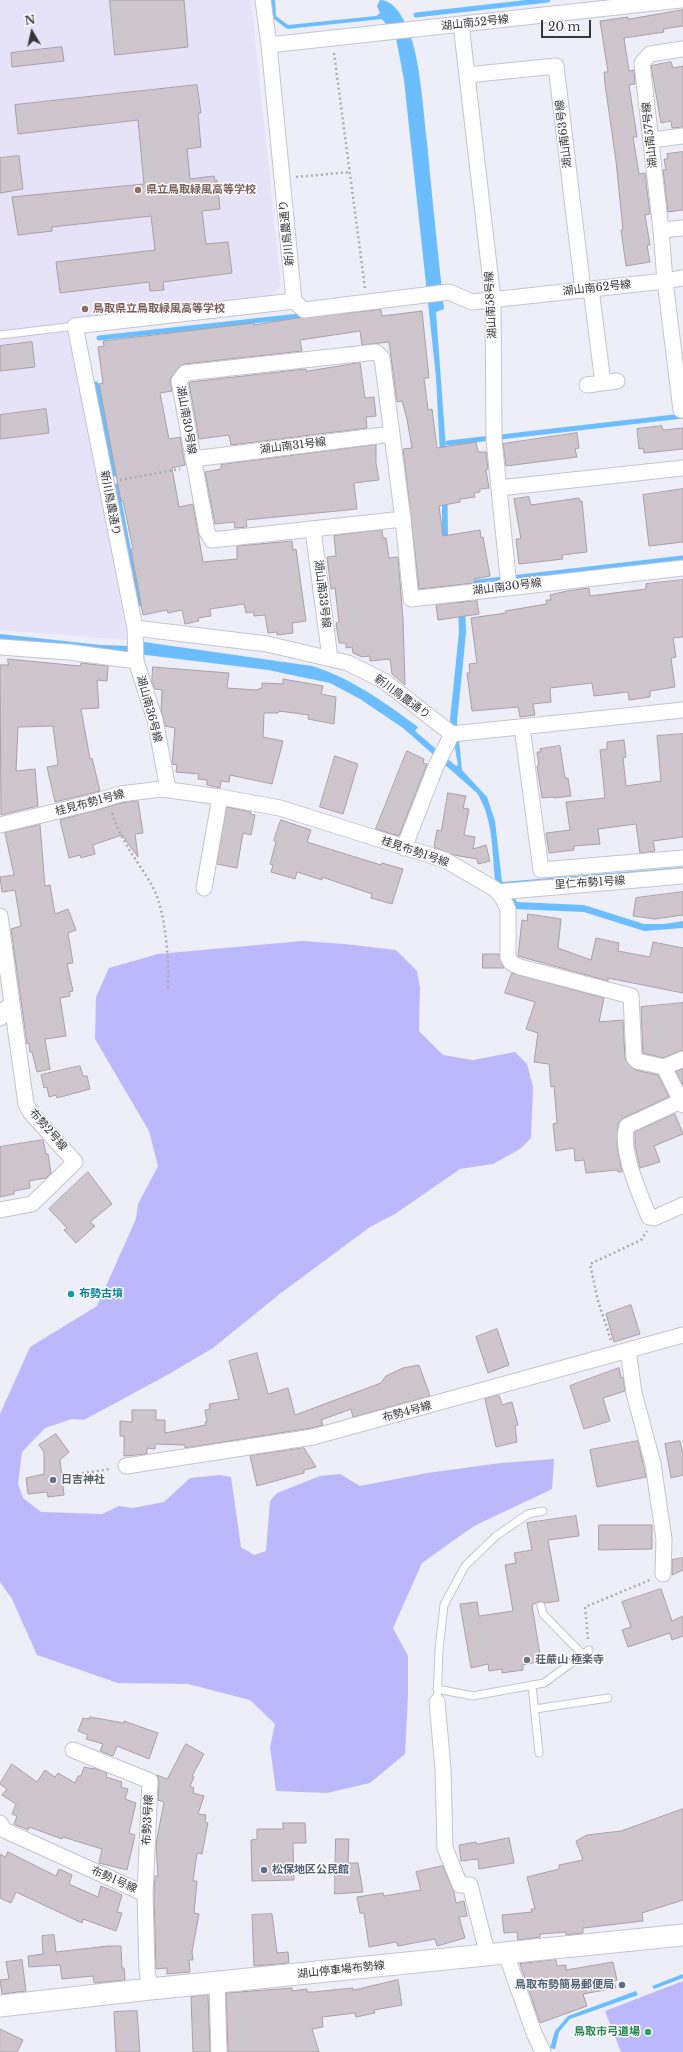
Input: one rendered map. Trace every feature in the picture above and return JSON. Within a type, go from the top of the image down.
[{"type":"main road","name":"湖山停車場布勢線","points":[[0,2006],[150,1989],[683,1935]]},
{"type":"street","name":"新川鳥農通り","points":[[263,0],[269,45],[294,301]]},
{"type":"street","name":"湖山南52号線","points":[[269,45],[681,0]]},
{"type":"street","name":"湖山南58号線","points":[[461,24],[493,300],[494,440],[509,587]]},
{"type":"street","name":"湖山南57号線","points":[[665,280],[661,230],[642,63],[650,54],[683,49]]},
{"type":"street","name":"湖山南63号線","points":[[467,75],[556,66],[587,289]]},
{"type":"street","points":[[651,140],[683,136]]},
{"type":"street","points":[[661,230],[683,228]]},
{"type":"street","name":"湖山南62号線","points":[[294,301],[304,310],[449,292],[472,302],[683,278]]},
{"type":"street","points":[[665,280],[676,315],[681,410],[683,410]]},
{"type":"street","points":[[587,289],[610,382],[587,385]]},
{"type":"street","points":[[75,326],[294,301]]},
{"type":"street","name":"新川鳥農通り","points":[[75,326],[135,628],[267,644],[348,663],[384,681],[452,734]]},
{"type":"street","name":"湖山南30号線","points":[[403,519],[212,540],[207,532],[179,381],[185,373],[376,352],[382,358],[403,519],[411,599],[683,568]]},
{"type":"street","name":"湖山南31号線","points":[[194,463],[392,434]]},
{"type":"street","points":[[499,488],[683,468]]},
{"type":"street","name":"湖山南33号線","points":[[313,530],[330,658]]},
{"type":"street","name":"湖山南36号線","points":[[135,628],[136,661],[155,720],[168,789]]},
{"type":"street","points":[[0,648],[69,652],[136,661]]},
{"type":"street","points":[[404,848],[436,766],[452,734],[683,710]]},
{"type":"street","points":[[522,727],[541,870],[683,858]]},
{"type":"street","name":"桂見布勢1号線","points":[[0,825],[126,793],[168,789],[280,808],[445,860],[498,892],[508,910],[508,957],[510,963],[631,996],[634,1058],[637,1061],[664,1067]]},
{"type":"street","points":[[204,888],[220,797]]},
{"type":"street","name":"里仁布勢1号線","points":[[498,892],[683,876]]},
{"type":"street","points":[[0,916],[12,1004],[5,1010],[0,1018]]},
{"type":"street","name":"布勢2号線","points":[[0,1210],[32,1204],[75,1162],[31,1113],[26,1104],[12,1004]]},
{"type":"street","points":[[683,1059],[664,1067],[682,1103],[627,1126],[624,1133],[631,1173],[649,1217],[654,1218],[683,1205]]},
{"type":"street","name":"布勢4号線","points":[[126,1466],[313,1437],[683,1335]]},
{"type":"street","points":[[621,1352],[634,1393],[653,1464],[664,1539],[663,1574]]},
{"type":"street","points":[[437,1695],[443,1769],[445,1848],[460,1885],[470,1885],[497,1955],[543,2052]]},
{"type":"street","name":"布勢3号線","points":[[73,1750],[150,1781],[145,1894]]},
{"type":"street","name":"布勢1号線","points":[[0,1823],[4,1830],[145,1894],[147,1970],[150,1989]]},
{"type":"street","points":[[217,1983],[219,2052]]},
{"type":"lane","points":[[0,335],[75,326]]},
{"type":"lane","points":[[543,1511],[528,1514],[496,1536],[465,1566],[444,1605],[439,1650],[437,1695],[473,1696],[544,1683],[589,1650]]},
{"type":"lane","points":[[541,1606],[541,1617],[583,1655]]},
{"type":"lane","points":[[532,1685],[539,1753]]},
{"type":"lane","points":[[535,1709],[608,1698]]},
{"type":"path","points":[[332,39],[366,302]]},
{"type":"path","points":[[282,178],[350,172]]},
{"type":"path","points":[[106,483],[194,463]]},
{"type":"path","points":[[109,798],[117,829],[151,883],[163,916],[168,989]]},
{"type":"path","points":[[621,1352],[598,1301],[590,1264],[641,1240],[649,1228],[651,1217]]},
{"type":"path","points":[[77,1474],[126,1466]]},
{"type":"path","points":[[589,1650],[585,1607],[663,1574]]},
{"type":"shaded area","name":"鳥取県立鳥取緑風高等学校","points":[[0,0],[251,0],[281,285],[270,297],[68,322],[128,640],[0,630]]},
{"type":"shaded area","points":[[271,0],[275,0],[276,16],[288,25],[376,16],[380,13],[377,6],[380,0],[386,1],[400,13],[411,37],[421,89],[444,309],[436,312],[447,463],[448,539],[465,604],[466,632],[457,721],[462,770],[487,797],[495,821],[502,882],[683,867],[683,872],[512,892],[517,902],[584,905],[644,924],[664,924],[683,921],[683,928],[644,931],[584,912],[514,909],[495,879],[489,824],[477,793],[403,728],[360,699],[330,683],[268,670],[146,655],[129,655],[0,643],[0,634],[101,645],[130,646],[144,642],[312,666],[355,684],[380,700],[418,727],[415,731],[456,766],[458,765],[450,720],[459,632],[458,607],[454,587],[449,576],[442,536],[442,492],[436,377],[404,80],[396,38],[382,19],[287,29],[273,18]]},
{"type":"shaded area","points":[[302,941],[396,950],[417,971],[420,988],[419,1031],[443,1055],[473,1060],[515,1052],[527,1064],[533,1087],[531,1138],[520,1149],[493,1164],[460,1169],[395,1214],[370,1227],[281,1293],[213,1348],[169,1374],[84,1420],[72,1419],[45,1428],[22,1452],[18,1484],[23,1498],[41,1512],[102,1514],[119,1506],[133,1508],[164,1502],[190,1478],[220,1475],[231,1477],[241,1547],[254,1555],[266,1551],[270,1501],[277,1493],[320,1476],[340,1474],[360,1486],[427,1473],[501,1463],[554,1459],[552,1489],[474,1526],[422,1563],[393,1628],[408,1656],[408,1696],[405,1754],[370,1783],[327,1793],[276,1791],[270,1747],[275,1724],[250,1700],[188,1684],[118,1683],[37,1655],[12,1599],[0,1582],[0,1414],[30,1347],[97,1306],[136,1219],[138,1204],[158,1166],[149,1131],[95,1039],[96,997],[109,968],[158,954]]},
{"type":"shaded area","points":[[683,1974],[683,1978],[654,1989],[652,1986]]},
{"type":"shaded area","name":"鳥取市弓道場","points":[[683,1981],[683,2052],[621,2052],[605,2011]]},
{"type":"shaded area","points":[[636,1991],[638,1995],[570,2019],[559,2032],[555,2049],[550,2048],[555,2031],[568,2016]]},
{"type":"building","points":[[110,0],[184,0],[188,47],[115,55]]},
{"type":"building","points":[[683,10],[683,26],[663,29],[664,32],[624,38],[629,71],[634,70],[635,84],[629,85],[637,137],[633,137],[639,174],[645,173],[650,214],[645,215],[650,245],[647,245],[650,262],[626,266],[621,230],[623,230],[616,161],[605,84],[604,72],[608,72],[600,21],[628,17],[628,19]]},
{"type":"building","points":[[62,47],[64,61],[12,67],[11,53]]},
{"type":"building","points":[[671,62],[673,68],[683,66],[683,127],[672,128],[671,121],[661,123],[651,66]]},
{"type":"building","points":[[197,85],[201,113],[198,113],[201,147],[187,149],[190,179],[214,176],[215,181],[217,180],[220,209],[202,211],[206,244],[228,242],[232,273],[163,282],[164,290],[150,291],[149,282],[60,293],[56,262],[155,250],[151,216],[52,227],[52,231],[18,235],[12,197],[144,184],[138,120],[18,134],[15,105]]},
{"type":"building","points":[[683,152],[683,210],[668,212],[663,170],[666,170],[664,159],[668,159],[667,154]]},
{"type":"building","points":[[19,156],[23,189],[0,193],[0,158]]},
{"type":"building","points":[[381,310],[382,316],[422,311],[429,378],[424,378],[428,410],[432,409],[437,448],[476,442],[478,452],[486,452],[488,469],[486,470],[489,488],[480,489],[480,492],[474,493],[475,497],[460,499],[460,502],[439,506],[443,536],[480,530],[481,538],[483,537],[490,576],[474,579],[475,583],[419,589],[403,449],[412,448],[407,419],[402,401],[397,402],[389,342],[362,345],[360,331],[300,340],[302,351],[184,364],[178,368],[170,379],[172,391],[160,393],[169,439],[180,437],[185,465],[172,468],[179,507],[193,504],[203,562],[237,559],[237,546],[292,541],[293,550],[296,549],[306,621],[292,623],[293,633],[277,635],[277,632],[268,633],[265,615],[254,616],[254,612],[246,613],[244,604],[210,609],[211,616],[198,618],[199,621],[185,624],[182,610],[168,613],[167,610],[143,615],[131,549],[133,549],[123,501],[121,501],[99,384],[103,383],[98,347],[104,346],[103,341],[254,323],[254,325],[297,318]]},
{"type":"building","points":[[32,342],[35,367],[0,371],[0,346]]},
{"type":"building","points":[[360,363],[365,398],[374,397],[376,416],[366,417],[367,428],[231,445],[229,435],[199,439],[190,382],[306,369],[306,371]]},
{"type":"building","points":[[46,409],[49,433],[0,439],[0,415]]},
{"type":"building","points":[[662,426],[663,430],[683,428],[683,449],[644,453],[643,448],[639,449],[637,429]]},
{"type":"building","points":[[577,433],[579,448],[575,449],[577,457],[506,466],[503,444]]},
{"type":"building","points":[[376,445],[376,463],[379,480],[354,483],[357,509],[246,520],[247,527],[235,528],[234,522],[215,524],[205,472],[221,469],[221,465]]},
{"type":"building","points":[[683,489],[683,542],[649,546],[643,495]]},
{"type":"building","points":[[529,497],[531,505],[579,498],[580,501],[582,501],[587,552],[562,555],[563,559],[519,564],[516,539],[521,539],[514,499]]},
{"type":"building","points":[[382,530],[383,538],[386,538],[389,558],[398,557],[403,619],[405,685],[392,674],[390,659],[370,661],[370,656],[362,657],[353,653],[352,647],[346,648],[346,643],[339,643],[336,623],[339,622],[335,588],[331,589],[327,557],[336,556],[334,536]]},
{"type":"building","points":[[683,580],[683,637],[673,638],[676,657],[671,658],[675,687],[650,691],[650,697],[629,700],[628,692],[594,696],[592,683],[550,688],[551,702],[533,704],[535,715],[520,717],[518,707],[472,711],[467,673],[470,673],[469,664],[477,663],[471,618],[506,613],[505,611],[547,604],[546,600],[551,600],[550,595],[567,591],[589,588],[590,596],[646,589],[646,584]]},
{"type":"building","points":[[477,601],[479,614],[438,620],[436,605]]},
{"type":"building","points":[[8,659],[80,666],[81,663],[108,666],[107,681],[97,680],[99,708],[81,709],[90,759],[92,758],[100,791],[55,802],[47,767],[58,765],[53,726],[18,727],[16,771],[35,769],[38,806],[1,815],[0,665],[8,665]]},
{"type":"building","points":[[153,667],[229,673],[227,688],[256,690],[262,688],[262,683],[283,684],[283,679],[323,686],[321,694],[336,697],[334,724],[308,719],[309,715],[279,711],[278,713],[264,713],[263,737],[283,741],[272,784],[230,775],[229,782],[221,781],[220,788],[207,785],[207,780],[198,779],[199,774],[176,772],[177,765],[172,764],[175,728],[165,726],[161,710],[162,690],[155,689],[152,682]]},
{"type":"building","points":[[683,734],[683,837],[653,841],[655,851],[640,853],[636,824],[598,829],[600,844],[574,846],[574,850],[549,853],[546,833],[570,830],[566,802],[605,798],[600,750],[607,749],[607,742],[624,740],[626,757],[623,758],[626,786],[661,781],[657,736]]},
{"type":"building","points":[[560,746],[565,778],[568,778],[571,796],[542,798],[537,766],[539,765],[537,752],[541,752],[540,749]]},
{"type":"building","points":[[407,751],[424,759],[423,763],[427,764],[399,836],[376,829]]},
{"type":"building","points":[[335,756],[358,764],[343,814],[320,807]]},
{"type":"building","points":[[448,793],[466,796],[463,808],[469,809],[464,835],[475,837],[473,849],[486,845],[490,861],[478,864],[477,859],[454,855],[434,847],[437,830],[441,831]]},
{"type":"building","points":[[138,801],[143,833],[135,834],[138,857],[122,835],[93,845],[95,854],[81,858],[80,855],[69,858],[60,820],[122,803]]},
{"type":"building","points":[[227,807],[251,812],[250,814],[255,815],[251,835],[243,833],[237,868],[217,864]]},
{"type":"building","points":[[281,820],[311,830],[307,842],[381,865],[382,863],[403,869],[392,904],[371,898],[372,894],[322,877],[322,880],[297,872],[295,879],[271,872],[273,865],[270,864],[276,842],[274,841]]},
{"type":"building","points":[[40,825],[45,886],[50,885],[55,914],[68,909],[76,930],[68,933],[73,963],[67,964],[73,991],[69,992],[70,996],[60,998],[66,1036],[45,1039],[50,1069],[37,1072],[32,1052],[30,1052],[29,1043],[27,1044],[11,929],[21,926],[15,890],[2,892],[0,877],[14,875],[5,833]]},
{"type":"building","points":[[683,892],[683,915],[655,919],[633,916],[636,898]]},
{"type":"building","points":[[528,914],[561,919],[558,948],[591,960],[596,938],[619,943],[618,951],[650,957],[653,942],[683,948],[683,993],[608,978],[608,981],[518,956],[522,920],[527,921]]},
{"type":"building","points":[[483,954],[499,954],[504,968],[483,968]]},
{"type":"building","points":[[512,973],[604,998],[599,1022],[623,1020],[625,1058],[628,1064],[635,1070],[658,1075],[669,1097],[623,1118],[618,1124],[617,1147],[622,1172],[618,1172],[617,1170],[586,1173],[584,1160],[575,1161],[574,1148],[556,1151],[553,1124],[557,1123],[554,1086],[551,1087],[549,1064],[534,1062],[538,1033],[526,1029],[535,1002],[505,993]]},
{"type":"building","points":[[683,1003],[683,1050],[663,1058],[643,1053],[641,1007]]},
{"type":"building","points":[[80,1066],[83,1076],[87,1076],[90,1089],[57,1098],[56,1095],[49,1097],[47,1087],[44,1088],[41,1075]]},
{"type":"building","points":[[683,1069],[683,1084],[682,1084],[676,1072]]},
{"type":"building","points":[[675,1114],[683,1134],[654,1146],[660,1162],[640,1168],[635,1146],[635,1132]]},
{"type":"building","points":[[43,1140],[46,1154],[48,1154],[51,1173],[46,1178],[29,1181],[30,1188],[14,1191],[14,1194],[0,1197],[0,1147]]},
{"type":"building","points":[[88,1172],[112,1204],[90,1222],[95,1226],[76,1243],[64,1230],[67,1228],[49,1209]]},
{"type":"building","points":[[631,1305],[640,1334],[614,1342],[606,1314]]},
{"type":"building","points":[[497,1329],[509,1365],[488,1373],[476,1337]]},
{"type":"building","points":[[257,1353],[268,1394],[288,1388],[295,1415],[381,1383],[386,1376],[403,1368],[419,1365],[430,1396],[353,1417],[351,1409],[321,1420],[323,1425],[311,1428],[185,1448],[185,1445],[155,1444],[155,1449],[147,1448],[147,1454],[124,1456],[124,1436],[120,1436],[120,1421],[132,1422],[132,1410],[156,1410],[156,1420],[165,1420],[165,1433],[206,1425],[205,1410],[210,1409],[209,1404],[239,1399],[229,1361]]},
{"type":"building","points":[[619,1368],[621,1378],[623,1377],[625,1391],[603,1398],[610,1421],[584,1429],[570,1386]]},
{"type":"building","points":[[499,1395],[502,1405],[512,1402],[518,1425],[515,1426],[517,1442],[496,1447],[485,1399]]},
{"type":"building","points":[[56,1434],[69,1452],[60,1460],[64,1495],[48,1497],[47,1492],[28,1494],[26,1478],[44,1474],[44,1452],[39,1445]]},
{"type":"building","points":[[638,1441],[646,1477],[597,1487],[590,1450]]},
{"type":"building","points":[[680,1441],[683,1454],[683,1475],[671,1478],[665,1444]]},
{"type":"building","points":[[304,1448],[316,1467],[304,1470],[304,1473],[257,1486],[250,1456]]},
{"type":"building","points":[[576,1516],[579,1536],[548,1540],[559,1601],[545,1603],[540,1601],[532,1605],[541,1661],[523,1665],[523,1670],[502,1673],[502,1669],[489,1671],[488,1664],[471,1668],[460,1604],[477,1602],[479,1616],[513,1611],[505,1565],[516,1563],[514,1553],[532,1550],[527,1523]]},
{"type":"building","points":[[599,1525],[652,1525],[652,1549],[599,1550]]},
{"type":"building","points":[[683,1558],[683,1570],[672,1575],[672,1560]]},
{"type":"building","points":[[661,1589],[672,1621],[683,1616],[683,1636],[672,1640],[670,1633],[628,1647],[622,1630],[631,1627],[622,1602]]},
{"type":"building","points":[[90,1717],[124,1723],[124,1721],[158,1733],[149,1759],[117,1746],[113,1756],[100,1751],[103,1744],[86,1739],[88,1735],[78,1731],[83,1718],[89,1719]]},
{"type":"building","points":[[186,1744],[204,1754],[192,1776],[194,1777],[190,1786],[194,1788],[193,1793],[204,1796],[198,1814],[206,1815],[205,1822],[208,1823],[202,1854],[197,1853],[193,1881],[197,1881],[194,1913],[199,1914],[192,1952],[193,1960],[189,1960],[190,1972],[167,1974],[167,1968],[156,1969],[154,1894],[155,1876],[158,1876],[156,1844],[164,1802],[158,1800],[159,1781],[157,1775],[167,1779]]},
{"type":"building","points":[[12,1764],[37,1782],[45,1770],[55,1777],[58,1773],[75,1783],[78,1776],[81,1776],[84,1767],[93,1768],[107,1773],[106,1777],[122,1782],[121,1787],[128,1789],[125,1799],[136,1803],[129,1833],[135,1835],[127,1870],[99,1863],[102,1849],[63,1837],[62,1839],[29,1827],[28,1830],[14,1824],[17,1816],[12,1814],[16,1804],[2,1795],[7,1789],[0,1784]]},
{"type":"building","points":[[683,1809],[683,1900],[642,1913],[643,1921],[583,1928],[583,1933],[566,1935],[566,1932],[540,1934],[540,1937],[518,1940],[517,1932],[504,1933],[502,1915],[532,1912],[531,1909],[535,1909],[527,1877],[559,1869],[559,1865],[583,1860],[576,1841],[587,1835],[621,1831]]},
{"type":"building","points":[[283,1823],[305,1823],[306,1843],[293,1843],[294,1880],[252,1881],[251,1840],[257,1839],[257,1829],[283,1829]]},
{"type":"building","points":[[509,1838],[514,1863],[479,1869],[478,1859],[461,1861],[459,1845],[476,1842],[477,1844]]},
{"type":"building","points":[[336,1839],[349,1839],[348,1863],[358,1863],[363,1892],[335,1894]]},
{"type":"building","points":[[8,1852],[56,1876],[59,1869],[72,1875],[69,1884],[98,1897],[101,1886],[122,1895],[117,1912],[122,1913],[116,1931],[83,1919],[82,1923],[16,1892],[11,1903],[0,1898],[0,1854],[5,1857]]},
{"type":"building","points":[[443,1866],[454,1892],[456,1903],[464,1901],[467,1916],[459,1917],[465,1938],[437,1946],[435,1939],[398,1946],[396,1942],[369,1947],[364,1913],[360,1913],[357,1897],[383,1893],[384,1896],[421,1890],[416,1872]]},
{"type":"building","points":[[272,1914],[277,1953],[288,1952],[289,1963],[254,1966],[252,1915]]},
{"type":"building","points":[[54,1935],[56,1952],[121,1946],[122,1968],[124,1968],[125,1980],[94,1983],[93,1976],[62,1979],[60,1965],[29,1967],[28,1956],[43,1954],[42,1936]]},
{"type":"building","points":[[22,1960],[26,1991],[2,1994],[0,1980],[9,1979],[6,1962]]},
{"type":"building","points":[[556,1960],[557,1966],[566,1965],[566,1970],[613,1962],[617,1980],[614,1981],[616,1988],[583,1994],[587,2006],[540,2023],[520,1964]]},
{"type":"building","points":[[398,1980],[402,2005],[374,2010],[375,2013],[356,2017],[355,2013],[322,2017],[323,2027],[312,2029],[319,2052],[228,2052],[226,1993],[292,1988],[292,1991],[307,1989],[307,1992],[353,1988],[353,1990]]},
{"type":"building","points":[[208,1995],[210,2052],[193,2052],[191,1997]]},
{"type":"building","points":[[137,2011],[140,2052],[116,2052],[114,2012]]},
{"type":"building","points":[[0,2029],[23,2040],[17,2052],[0,2052]]},
{"type":"waterway","points":[[416,15],[548,0]]},
{"type":"waterway","points":[[99,338],[299,316]]},
{"type":"waterway","points":[[96,384],[114,474]]},
{"type":"waterway","points":[[448,443],[683,416]]},
{"type":"waterway","points":[[116,486],[139,604]]},
{"type":"waterway","points":[[469,583],[683,558]]},
{"type":"place","name":"県立鳥取緑風高等学校","points":[[138,190]]},
{"type":"place","name":"鳥取県立鳥取緑風高等学校","points":[[85,309]]},
{"type":"place","name":"布勢古墳","points":[[71,1294]]},
{"type":"place","name":"日吉神社","points":[[53,1480]]},
{"type":"place","name":"荘嚴山 極楽寺","points":[[527,1660]]},
{"type":"place","name":"松保地区公民館","points":[[264,1870]]},
{"type":"place","name":"鳥取布勢簡易郵便局","points":[[622,1985]]},
{"type":"place","name":"鳥取市弓道場","points":[[648,2032]]}]
